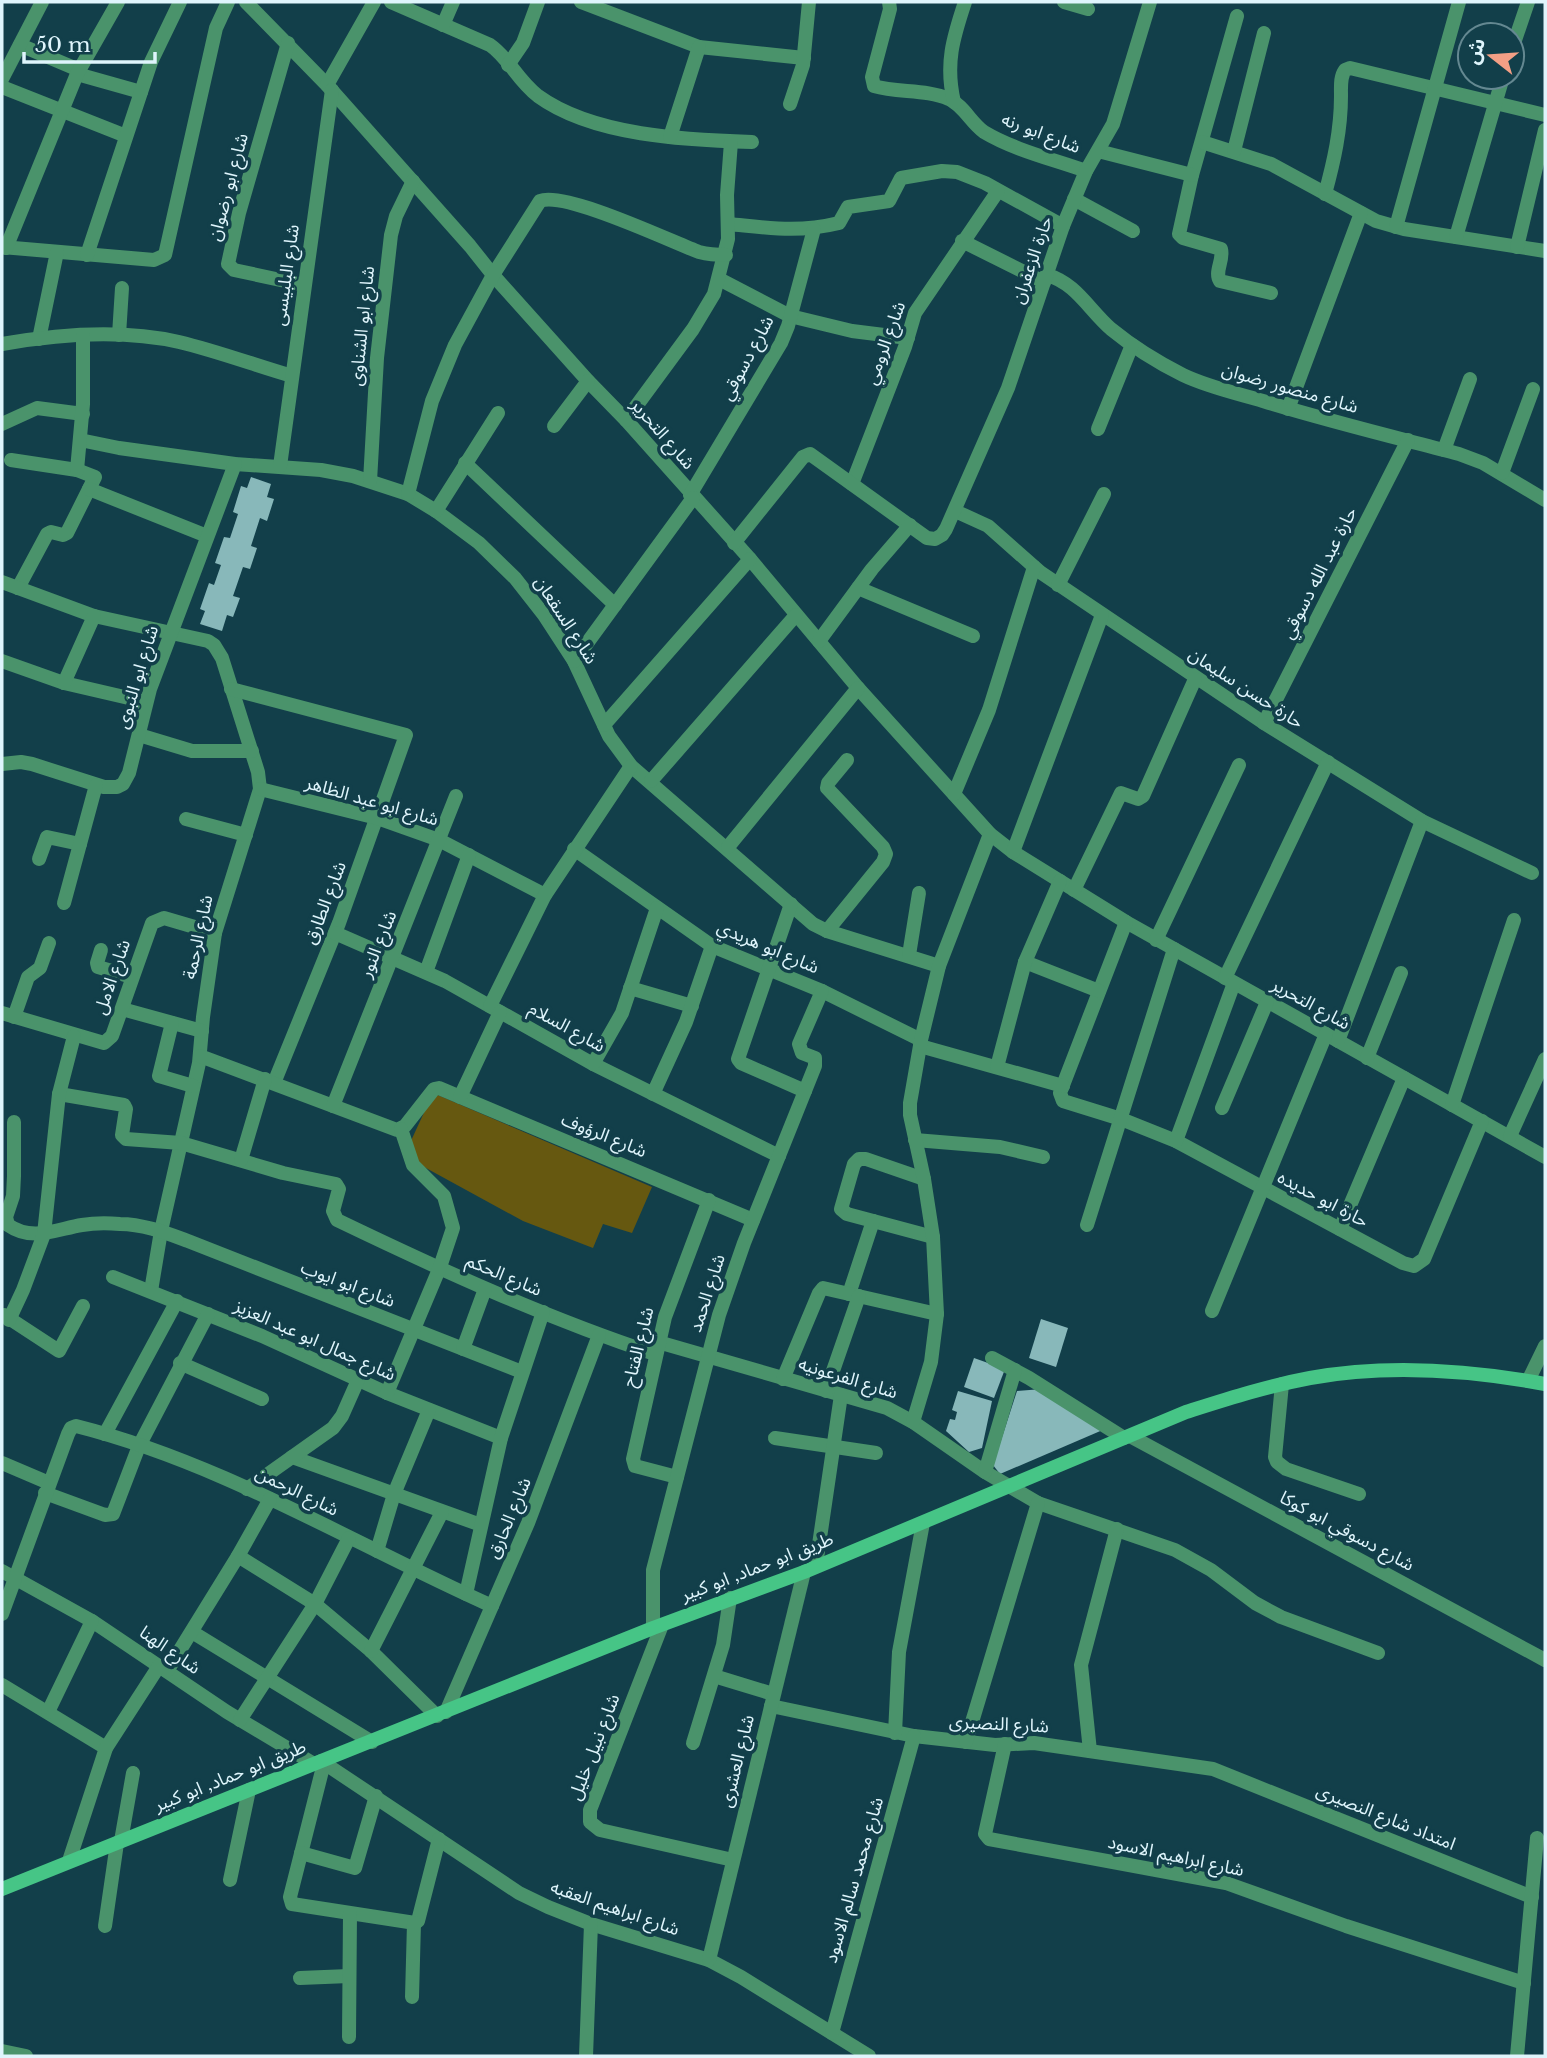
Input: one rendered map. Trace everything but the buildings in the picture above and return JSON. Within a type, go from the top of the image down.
[{"type":"main road","name":"طريق ابو حماد, ابو كبير","points":[[2,1889],[922,1523],[1186,1412],[1282,1384],[1313,1377],[1353,1373],[1419,1371],[1472,1374],[1545,1384]]},
{"type":"street","points":[[2,79],[42,2]]},
{"type":"street","points":[[118,2],[78,72],[9,220],[4,247],[158,260],[165,255],[216,29],[228,2]]},
{"type":"street","points":[[87,255],[141,92],[158,47],[180,2]]},
{"type":"street","name":"شارع التحرير","points":[[247,2],[330,88],[493,275],[588,381],[626,419],[750,559],[858,688],[990,834],[1013,852],[1156,940],[1545,1157]]},
{"type":"street","points":[[330,88],[374,2]]},
{"type":"street","points":[[391,2],[490,45],[500,52],[528,89],[570,114],[670,137],[752,142]]},
{"type":"street","points":[[443,25],[453,2]]},
{"type":"street","points":[[508,65],[523,43],[538,2]]},
{"type":"street","points":[[581,2],[699,47],[804,58]]},
{"type":"street","points":[[790,104],[804,58],[809,2]]},
{"type":"street","points":[[889,2],[890,9],[871,82],[879,88],[938,96],[954,102]]},
{"type":"street","points":[[954,102],[950,86],[950,51],[965,2]]},
{"type":"street","points":[[1064,2],[1088,9]]},
{"type":"street","name":"حارة الزعفران","points":[[910,525],[927,538],[935,539],[942,536],[956,511],[1008,388],[1063,226],[1086,171],[1113,124],[1150,2]]},
{"type":"street","points":[[1396,227],[1459,2]]},
{"type":"street","points":[[1522,21],[1528,2]]},
{"type":"street","points":[[1237,16],[1179,230],[1180,237],[1221,249],[1217,276],[1220,281],[1271,293]]},
{"type":"street","points":[[1234,151],[1264,33]]},
{"type":"street","name":"شارع ابو رضوان","points":[[288,43],[239,213],[228,264],[234,270],[304,285]]},
{"type":"street","points":[[20,45],[78,72],[141,92]]},
{"type":"street","points":[[670,137],[699,47]]},
{"type":"street","points":[[1325,194],[1337,148],[1341,122],[1341,77],[1345,69],[1545,115]]},
{"type":"street","points":[[2,87],[126,136]]},
{"type":"street","name":"شارع البلبيسى","points":[[280,466],[330,88]]},
{"type":"street","points":[[1456,237],[1499,91]]},
{"type":"street","name":"شارع ابو رنه","points":[[954,102],[981,130],[1000,141],[1086,171]]},
{"type":"street","points":[[1517,247],[1545,130]]},
{"type":"street","points":[[626,419],[693,328],[714,294],[726,255],[730,142]]},
{"type":"street","points":[[1202,142],[1271,164],[1361,213],[1396,227],[1545,251]]},
{"type":"street","points":[[1098,150],[1192,175]]},
{"type":"street","points":[[729,224],[792,230],[814,229],[839,223],[848,207],[889,201],[898,182],[905,177],[942,171],[957,172],[1063,226]]},
{"type":"street","name":"شارع ابو الشناوى","points":[[370,481],[377,358],[391,235],[396,215],[413,181]]},
{"type":"street","name":"شارع الرومي","points":[[852,484],[921,301],[998,191]]},
{"type":"street","points":[[408,494],[423,431],[442,372],[468,316],[535,206],[547,199],[559,200],[623,220],[702,253],[726,255]]},
{"type":"street","points":[[1074,199],[1133,231]]},
{"type":"street","points":[[1288,409],[1361,213]]},
{"type":"street","name":"شارع دسوقي","points":[[574,662],[692,496],[772,359],[790,317],[814,229]]},
{"type":"street","name":"شارع منصور رضوان","points":[[962,242],[1045,279],[1056,278],[1072,288],[1108,326],[1132,345],[1160,363],[1201,383],[1471,458],[1502,473],[1545,500]]},
{"type":"street","points":[[39,339],[57,252]]},
{"type":"street","points":[[719,279],[790,317],[852,331],[908,338]]},
{"type":"street","points":[[119,335],[122,288]]},
{"type":"street","points":[[2,344],[39,339],[119,335],[178,342],[292,376]]},
{"type":"street","points":[[77,470],[83,414],[83,336]]},
{"type":"street","points":[[1098,429],[1132,345]]},
{"type":"street","points":[[1444,450],[1469,379]]},
{"type":"street","points":[[554,426],[588,381]]},
{"type":"street","points":[[1502,473],[1533,389]]},
{"type":"street","points":[[2,424],[37,408],[83,414]]},
{"type":"street","points":[[436,511],[498,413]]},
{"type":"street","name":"شارع السقعان","points":[[80,440],[235,464],[321,470],[370,481],[408,494],[436,511],[479,543],[515,578],[544,615],[574,662],[615,747],[631,766],[728,847],[813,924],[827,931],[939,966]]},
{"type":"street","name":"حارة عبد الله دسوقي","points":[[1264,723],[1408,440]]},
{"type":"street","points":[[734,543],[803,457],[814,456],[910,525],[858,587],[819,641]]},
{"type":"street","points":[[11,460],[93,474],[92,484],[67,533],[47,534],[18,588]]},
{"type":"street","points":[[465,463],[615,605]]},
{"type":"street","name":"شارع ابو النبوى","points":[[96,785],[111,788],[123,783],[133,762],[146,702],[235,464]]},
{"type":"street","points":[[92,484],[207,536]]},
{"type":"street","points":[[1058,585],[1104,494]]},
{"type":"street","name":"حارة حسن سليمان","points":[[956,511],[988,526],[1058,585],[1264,723],[1422,821],[1532,873]]},
{"type":"street","points":[[604,725],[750,559]]},
{"type":"street","points":[[954,794],[989,710],[1034,567]]},
{"type":"street","points":[[2,582],[94,616],[170,633]]},
{"type":"street","points":[[858,587],[973,636]]},
{"type":"street","points":[[651,781],[796,615]]},
{"type":"street","points":[[1013,852],[1102,615]]},
{"type":"street","points":[[64,684],[94,616]]},
{"type":"street","name":"شارع الرحمة","points":[[151,1291],[161,1231],[200,1056],[215,933],[260,789],[252,751],[222,658],[208,641],[170,633]]},
{"type":"street","points":[[2,661],[64,684],[146,702]]},
{"type":"street","points":[[1074,890],[1121,793],[1138,799],[1143,796],[1195,679]]},
{"type":"street","points":[[728,847],[858,688]]},
{"type":"street","name":"شارع الطارق","points":[[231,689],[406,735],[335,933],[270,1081],[241,1160]]},
{"type":"street","points":[[139,735],[192,751],[252,751]]},
{"type":"street","points":[[827,931],[886,859],[883,847],[827,788],[847,760]]},
{"type":"street","points":[[1176,1141],[1229,981],[1328,762]]},
{"type":"street","points":[[2,764],[32,764],[96,785],[64,903]]},
{"type":"street","points":[[1156,940],[1239,765]]},
{"type":"street","points":[[460,1097],[545,895],[631,766]]},
{"type":"street","name":"شارع ابو عبد الظاهر","points":[[260,789],[377,818],[439,840],[545,895]]},
{"type":"street","name":"شارع النور","points":[[333,1106],[394,958],[456,796]]},
{"type":"street","points":[[186,819],[246,835]]},
{"type":"street","points":[[1212,1311],[1263,1188],[1332,1038],[1422,821]]},
{"type":"street","points":[[913,1422],[931,1363],[937,1314],[933,1237],[910,1103],[939,966],[990,834]]},
{"type":"street","points":[[39,859],[47,837],[80,844]]},
{"type":"street","name":"شارع ابو هريدي","points":[[574,849],[712,946],[822,991],[921,1043],[1063,1086]]},
{"type":"street","points":[[426,972],[469,855]]},
{"type":"street","points":[[997,1067],[1025,962],[1060,880]]},
{"type":"street","points":[[909,955],[919,893]]},
{"type":"street","points":[[790,904],[738,1059],[804,1091]]},
{"type":"street","points":[[593,1064],[616,1026],[657,908]]},
{"type":"street","name":"شارع الامل","points":[[8,1015],[104,1043],[112,1036],[149,926],[155,920],[164,918],[215,933]]},
{"type":"street","points":[[1452,1105],[1514,920]]},
{"type":"street","points":[[1063,1086],[1126,922]]},
{"type":"street","name":"شارع السلام","points":[[335,933],[426,972],[593,1064],[779,1156]]},
{"type":"street","points":[[8,1015],[28,977],[40,968],[48,943]]},
{"type":"street","points":[[653,1094],[692,1006],[712,946]]},
{"type":"street","points":[[1087,1226],[1174,949]]},
{"type":"street","points":[[100,950],[98,967],[132,977]]},
{"type":"street","points":[[1025,962],[1099,991]]},
{"type":"street","points":[[1367,1058],[1401,973]]},
{"type":"street","points":[[630,988],[692,1006]]},
{"type":"street","name":"شارع الحمد","points":[[658,1627],[653,1570],[727,1291],[816,1061],[802,1053],[799,1044],[822,991]]},
{"type":"street","points":[[1222,1108],[1267,1002]]},
{"type":"street","points":[[122,1009],[202,1031]]},
{"type":"street","points":[[172,1023],[159,1076],[194,1086]]},
{"type":"street","points":[[74,1036],[59,1094],[44,1234],[23,1290],[4,1317],[56,1351],[62,1349],[83,1306]]},
{"type":"street","points":[[200,1056],[393,1129],[401,1129],[413,1165],[444,1196],[453,1228],[440,1267],[387,1393]]},
{"type":"street","points":[[1510,1136],[1545,1059]]},
{"type":"street","points":[[1340,1229],[1404,1078]]},
{"type":"street","name":"حارة ابو حديده","points":[[1063,1086],[1060,1096],[1066,1102],[1121,1119],[1176,1141],[1403,1263],[1414,1266],[1420,1264],[1482,1121]]},
{"type":"street","name":"شارع الرؤوف","points":[[401,1129],[433,1089],[439,1088],[753,1220]]},
{"type":"street","points":[[59,1094],[124,1105],[126,1109],[122,1135],[125,1139],[181,1143],[241,1160]]},
{"type":"street","points":[[13,1122],[7,1194],[8,1225],[15,1230],[44,1234]]},
{"type":"street","points":[[915,1140],[1000,1147],[1043,1157]]},
{"type":"street","points":[[924,1179],[859,1159],[854,1164],[841,1209],[846,1214],[933,1237]]},
{"type":"street","name":"شارع الحكم","points":[[241,1160],[295,1176],[336,1184],[339,1191],[332,1211],[342,1222],[485,1289],[598,1335],[657,1348]]},
{"type":"street","name":"شارع الفتاح","points":[[677,1477],[638,1466],[632,1461],[673,1290],[709,1200]]},
{"type":"street","points":[[826,1391],[873,1221]]},
{"type":"street","name":"شارع ابو ايوب","points":[[44,1234],[75,1226],[99,1224],[133,1224],[161,1231],[522,1373]]},
{"type":"street","name":"شارع جمال ابو عبد العزيز","points":[[113,1277],[286,1346],[387,1393],[501,1438]]},
{"type":"street","points":[[783,1379],[821,1290],[827,1288],[937,1314]]},
{"type":"street","points":[[463,1349],[485,1289]]},
{"type":"street","points":[[105,1434],[177,1301]]},
{"type":"street","points":[[466,1594],[501,1438],[543,1312]]},
{"type":"street","points":[[2,1463],[47,1488],[108,1516],[114,1512],[139,1446],[180,1363],[208,1314]]},
{"type":"street","name":"شارع الحارق","points":[[441,1714],[492,1606],[543,1486],[598,1335]]},
{"type":"street","points":[[1528,1381],[1545,1346]]},
{"type":"street","name":"شارع الفرعونيه","points":[[657,1348],[708,1357],[877,1404],[913,1422],[985,1472],[1038,1503],[1175,1549],[1212,1570],[1255,1602],[1282,1617],[1378,1653]]},
{"type":"street","name":"شارع دسوقي ابو كوكا","points":[[992,1358],[1127,1437],[1545,1660]]},
{"type":"street","points":[[180,1363],[262,1399]]},
{"type":"street","points":[[985,1472],[1015,1370]]},
{"type":"street","points":[[247,1489],[333,1428],[342,1416],[358,1380]]},
{"type":"street","points":[[1282,1384],[1275,1457],[1277,1462],[1286,1469],[1359,1494]]},
{"type":"street","name":"شارع العشرى","points":[[709,1960],[772,1700],[810,1568],[841,1395]]},
{"type":"street","points":[[377,1551],[394,1494],[429,1410]]},
{"type":"street","name":"شارع الرحمن","points":[[47,1488],[69,1431],[74,1426],[79,1427],[139,1446],[271,1499],[492,1606]]},
{"type":"street","points":[[775,1438],[876,1453]]},
{"type":"street","points":[[292,1457],[481,1525]]},
{"type":"street","points":[[2,1614],[8,1575],[47,1488]]},
{"type":"street","points":[[69,1861],[106,1748],[192,1632],[271,1499]]},
{"type":"street","points":[[966,1742],[1038,1503]]},
{"type":"street","points":[[371,1651],[442,1512]]},
{"type":"street","points":[[895,1733],[899,1652],[922,1523]]},
{"type":"street","points":[[1090,1751],[1081,1665],[1117,1529]]},
{"type":"street","points":[[240,1720],[315,1604],[349,1538]]},
{"type":"street","points":[[238,1556],[315,1604],[441,1714]]},
{"type":"street","name":"شارع الهنا","points":[[8,1575],[92,1621],[240,1720],[320,1763]]},
{"type":"street","points":[[693,1742],[723,1645],[730,1598]]},
{"type":"street","points":[[48,1712],[92,1621]]},
{"type":"street","name":"شارع نبيل خليل","points":[[658,1627],[590,1810],[590,1822],[600,1830],[733,1860]]},
{"type":"street","points":[[192,1632],[372,1742]]},
{"type":"street","name":"شارع النصيرى","points":[[714,1676],[772,1700],[895,1733],[966,1742],[1027,1743],[1200,1766],[1226,1773]]},
{"type":"street","points":[[2,1685],[106,1748]]},
{"type":"street","name":"شارع محمد سالم الاسود","points":[[832,2033],[914,1736]]},
{"type":"street","name":"شارع ابراهيم الاسود","points":[[1005,1744],[985,1834],[989,1839],[1226,1883],[1357,1930],[1524,1983]]},
{"type":"street","points":[[320,1763],[290,1903],[414,1923],[418,1921],[439,1839]]},
{"type":"street","name":"شارع ابراهيم العقبه","points":[[320,1763],[376,1796],[519,1893],[548,1908],[591,1924],[709,1960],[869,2056]]},
{"type":"street","points":[[105,1926],[133,1773]]},
{"type":"street","name":"امتداد شارع النصيرى","points":[[1226,1773],[1532,1897]]},
{"type":"street","points":[[230,1880],[249,1790]]},
{"type":"street","points":[[301,1853],[355,1868],[376,1796]]},
{"type":"street","points":[[1517,2056],[1537,1838]]},
{"type":"street","points":[[349,1914],[349,2037]]},
{"type":"street","points":[[412,1997],[414,1923]]},
{"type":"street","points":[[586,2056],[591,1924]]},
{"type":"street","points":[[300,1978],[349,1976]]},
{"type":"street","points":[[2,2051],[26,2056]]},
{"type":"shaded area","points":[[433,1093],[652,1187],[632,1233],[603,1224],[593,1248],[523,1221],[404,1156]]}]
